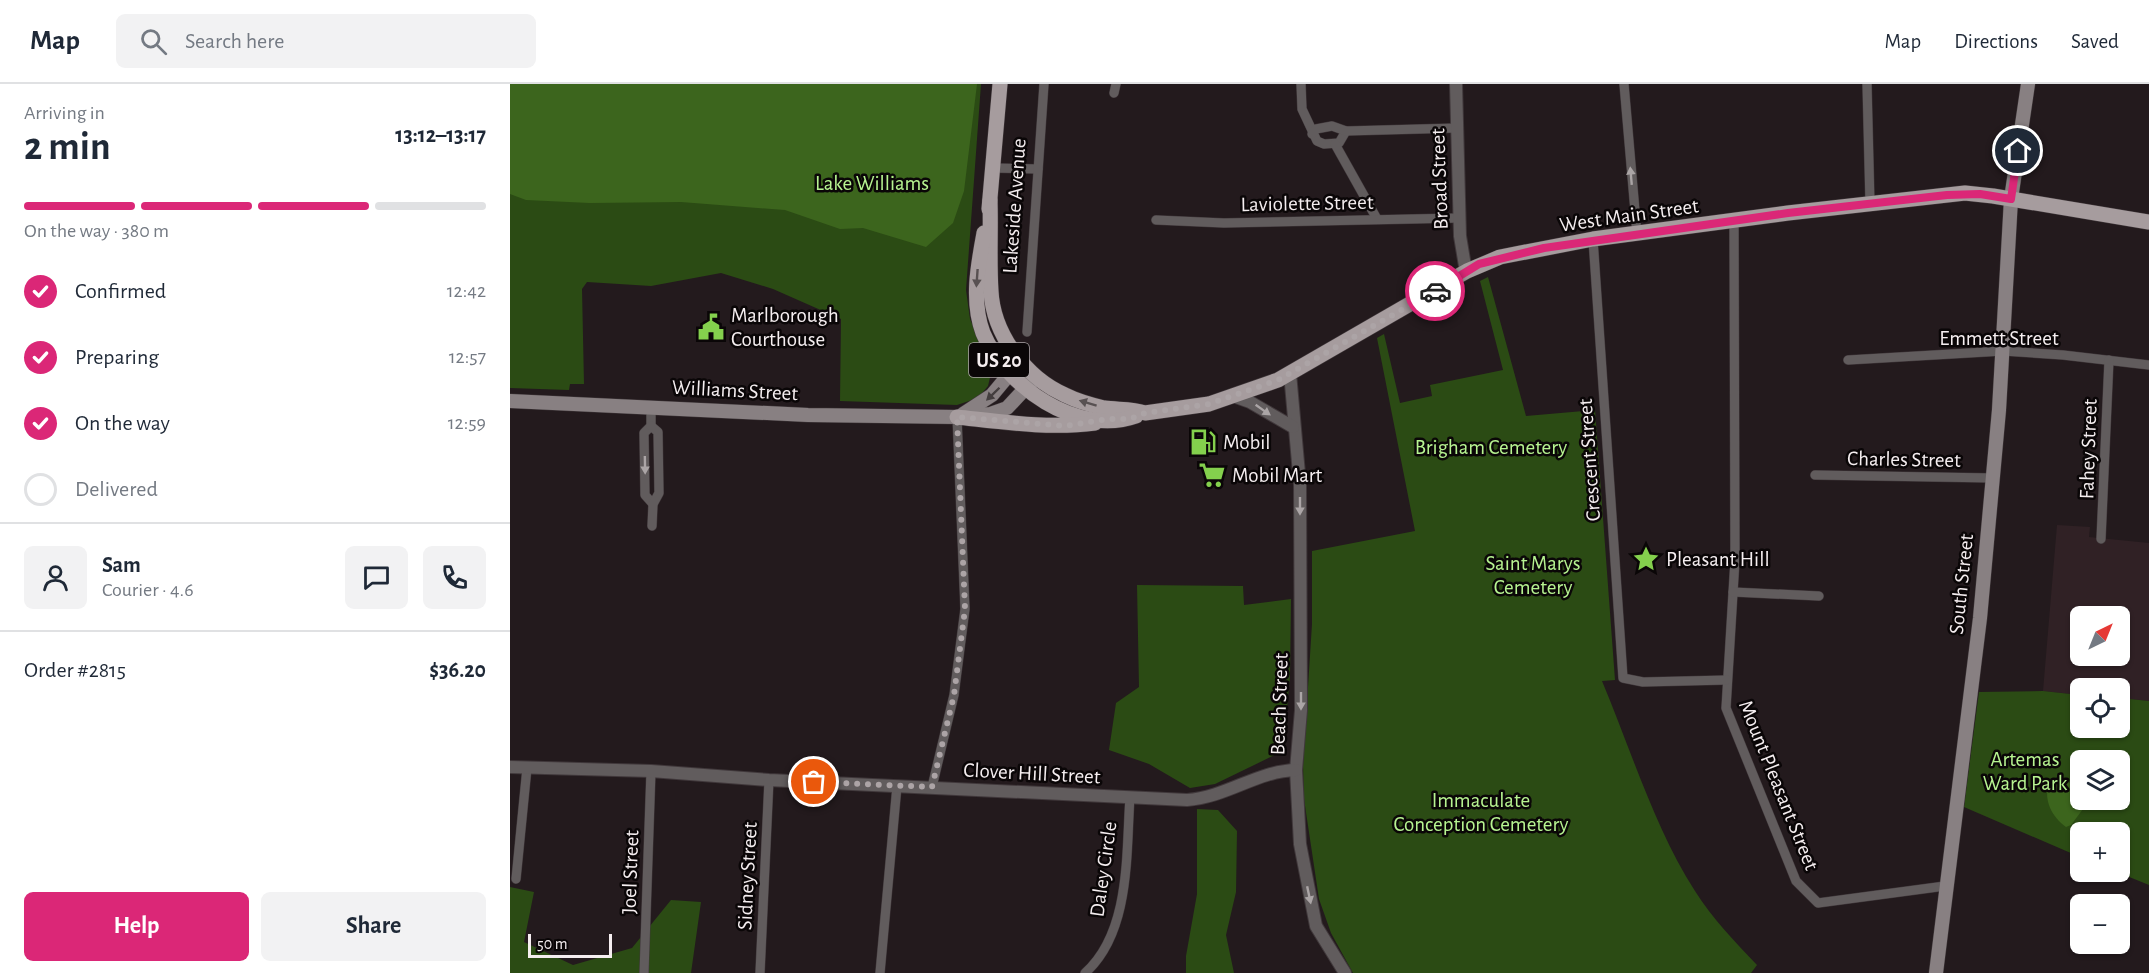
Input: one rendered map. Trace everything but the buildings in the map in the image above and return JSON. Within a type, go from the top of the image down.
[{"type":"main road","name":"Lakeside Avenue","points":[[1000,84],[990,200],[978,266],[976,300],[983,332],[1010,375],[1024,390],[1069,413],[1107,419],[1130,419],[1145,413]]},
{"type":"main road","name":"South Street","points":[[1936,973],[1980,618],[2003,351],[2011,199],[2028,84]]},
{"type":"main road","name":"West Main Street","points":[[1019,360],[1035,377],[1063,395],[1076,400],[1106,408],[1135,409],[1145,413],[1185,409],[1233,396],[1290,373],[1466,272],[1500,257],[1593,239],[1965,193],[2149,222]]},
{"type":"main road","name":"Lakeside Avenue","points":[[990,200],[993,303],[999,324],[1019,360]]},
{"type":"main road","points":[[957,417],[992,396],[1010,375],[1019,360]]},
{"type":"main road","name":"Williams Street","points":[[510,401],[808,415],[957,417],[990,414],[1007,408],[1035,377]]},
{"type":"main road","points":[[957,417],[1066,426],[1107,419]]},
{"type":"street","name":"Lakeside Avenue","points":[[1027,332],[1044,84]]},
{"type":"street","points":[[1301,84],[1302,109],[1317,141],[1335,144],[1344,139],[1346,131]]},
{"type":"street","name":"Broad Street","points":[[1456,84],[1459,218],[1466,272]]},
{"type":"street","points":[[1624,84],[1636,234]]},
{"type":"street","points":[[1867,84],[1870,204]]},
{"type":"street","points":[[1312,134],[1316,129],[1323,127],[1346,131],[1457,128]]},
{"type":"street","points":[[1335,144],[1377,219]]},
{"type":"street","points":[[993,168],[1038,170]]},
{"type":"street","name":"Laviolette Street","points":[[1156,220],[1227,223],[1459,218]]},
{"type":"street","name":"Mount Pleasant Street","points":[[1734,221],[1733,592],[1726,708],[1796,880],[1818,903],[1945,886]]},
{"type":"street","name":"Crescent Street","points":[[1593,239],[1623,678],[1643,682],[1727,680]]},
{"type":"street","name":"Emmett Street","points":[[1848,360],[2003,351],[2149,365]]},
{"type":"street","name":"Fahey Street","points":[[2101,539],[2109,360]]},
{"type":"street","name":"Beach Street","points":[[1290,373],[1293,427],[1300,485],[1301,710],[1296,771],[1300,844],[1316,926],[1345,973]]},
{"type":"street","points":[[1233,396],[1250,402],[1293,427]]},
{"type":"street","points":[[651,406],[651,426],[644,433],[645,495],[652,504],[652,526]]},
{"type":"street","points":[[932,787],[954,695],[965,609],[957,417]]},
{"type":"street","name":"Charles Street","points":[[1815,475],[1993,478]]},
{"type":"street","points":[[1733,592],[1819,596]]},
{"type":"street","name":"Clover Hill Street","points":[[510,767],[651,771],[769,780],[1197,799],[1224,793],[1276,771],[1296,771]]},
{"type":"street","points":[[516,879],[527,768]]},
{"type":"street","name":"Joel Street","points":[[644,973],[651,771]]},
{"type":"street","name":"Sidney Street","points":[[760,973],[769,780]]},
{"type":"street","points":[[880,973],[897,786]]},
{"type":"street","name":"Daley Circle","points":[[1085,973],[1095,964],[1110,939],[1117,916],[1124,879],[1130,797]]},
{"type":"shaded area","points":[[510,84],[977,84],[964,191],[953,223],[926,247],[863,228],[840,229],[785,210],[681,202],[590,203],[526,200],[510,194]]},
{"type":"shaded area","points":[[2057,525],[2090,527],[2089,537],[2149,543],[2149,701],[2130,699],[2130,678],[2070,678],[2070,694],[2043,691]]},
{"type":"shaded area","points":[[2055,780],[2070,783],[2070,810],[2082,810],[2073,822],[2070,822],[2070,825],[2066,827],[2050,808],[2047,796],[2049,783]]},
{"type":"green space","name":"Lake Williams","points":[[510,84],[981,84],[966,290],[970,319],[992,369],[988,386],[978,398],[957,405],[840,401],[841,319],[773,289],[721,273],[651,286],[587,282],[582,289],[584,384],[570,384],[569,390],[510,388]]},
{"type":"green space","name":"Immaculate Conception Cemetery","points":[[1488,277],[1526,416],[1595,410],[1615,680],[1602,681],[1644,789],[1668,842],[1702,901],[1724,930],[1757,965],[1751,973],[1353,973],[1331,933],[1319,899],[1304,799],[1303,766],[1312,624],[1312,551],[1415,531],[1377,338],[1384,334],[1400,403],[1432,396],[1430,385],[1503,370],[1480,281]]},
{"type":"green space","points":[[1137,585],[1243,586],[1244,605],[1291,599],[1290,676],[1283,751],[1215,784],[1190,788],[1149,764],[1109,750],[1116,703],[1139,687]]},
{"type":"green space","name":"Artemas Ward Park","points":[[2043,691],[2070,694],[2070,738],[2130,738],[2130,699],[2149,701],[2149,885],[2130,877],[2130,822],[2070,822],[2070,853],[1964,807],[1979,692]]},
{"type":"green space","points":[[1197,809],[1218,810],[1237,831],[1236,892],[1226,935],[1234,973],[1186,973],[1186,956],[1197,894]]},
{"type":"green space","points":[[510,887],[534,892],[524,942],[573,965],[632,948],[671,900],[701,902],[691,973],[510,973]]},
{"type":"way so far","points":[[814,782],[932,787],[954,695],[965,609],[957,417],[1066,426],[1107,419],[1130,419],[1145,413],[1161,413],[1209,404],[1278,380],[1435,291]]},
{"type":"place","name":"Marlborough Courthouse","points":[[711,327]]},
{"type":"place","name":"Mobil","points":[[1203,442]]},
{"type":"place","name":"Mobil Mart","points":[[1212,475]]},
{"type":"place","name":"Pleasant Hill","points":[[1646,559]]},
{"type":"route","points":[[1435,291],[1479,264],[1500,257],[1593,239],[1788,213],[1965,193],[2011,199],[2018,151]]},
{"type":"park label","name":"Brigham Cemetery","points":[[1491,447]]},
{"type":"park label","name":"Saint Marys Cemetery","points":[[1533,575]]}]
